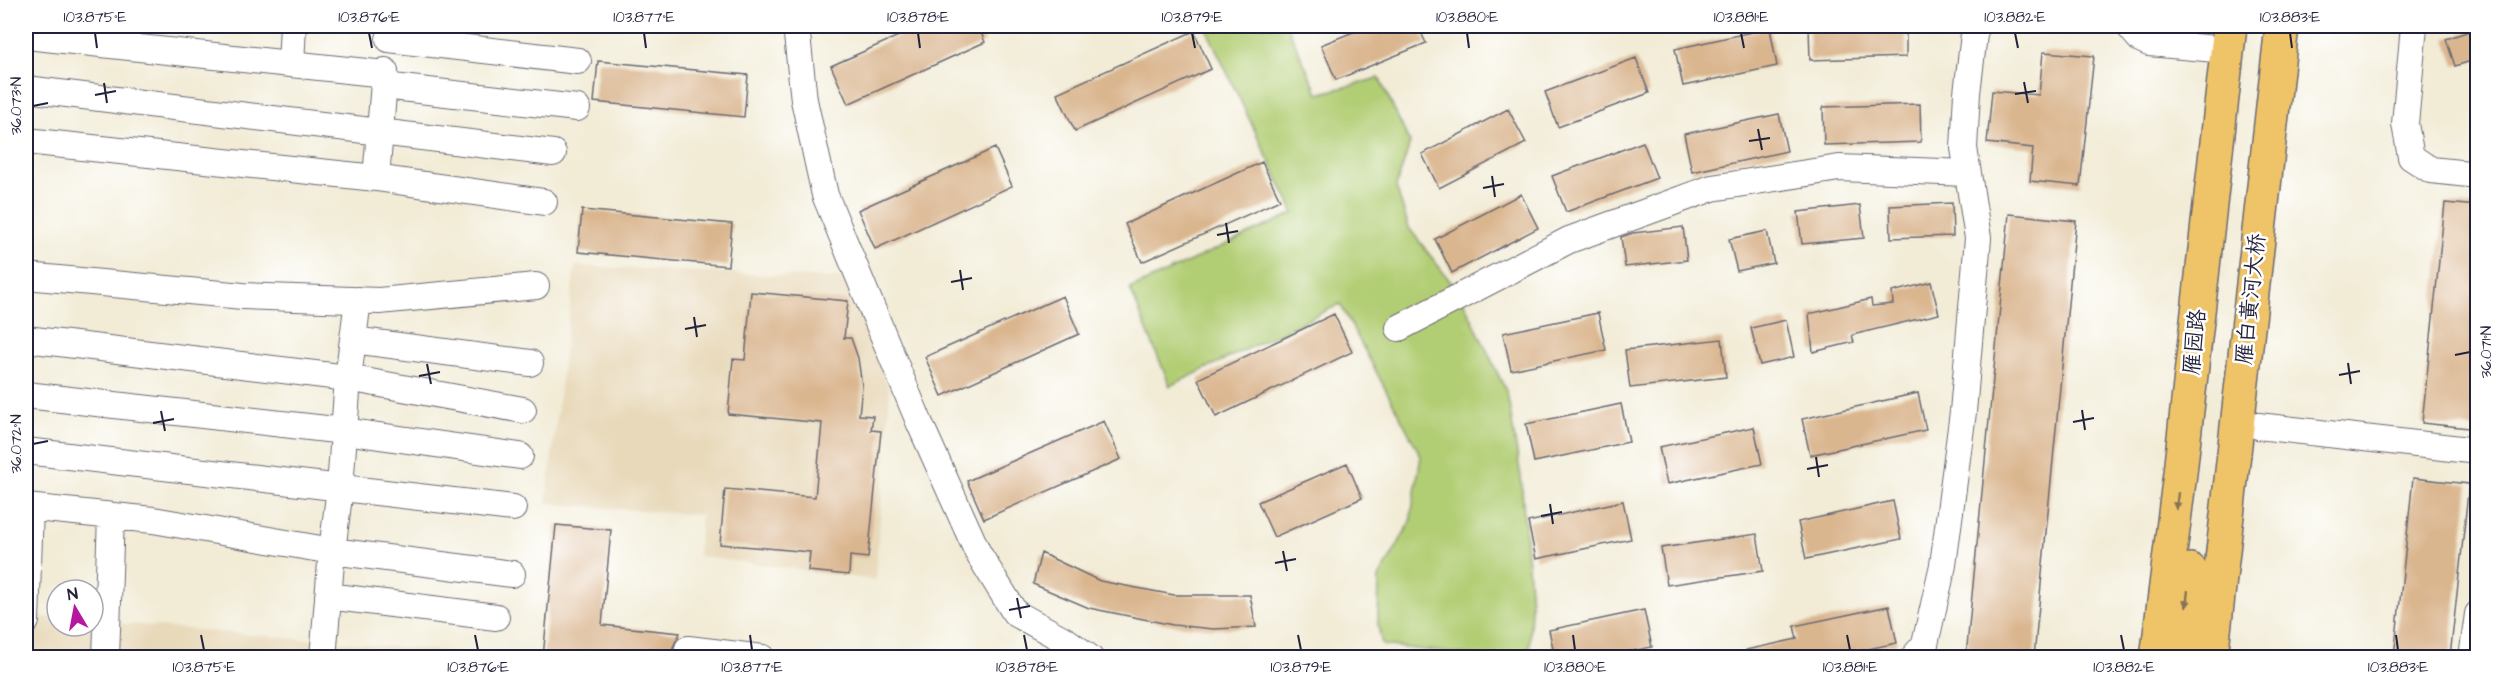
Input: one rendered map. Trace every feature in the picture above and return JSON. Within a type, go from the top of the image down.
[{"type":"main road","name":"雁白黄河大桥","points":[[2181,657],[2251,26]]},
{"type":"main road","name":"雁白黄河大桥","points":[[2211,657],[2282,26]]},
{"type":"main road","points":[[2233,657],[2300,26]]},
{"type":"main road","name":"雁园路","points":[[2157,657],[2229,38]]},
{"type":"street","points":[[291,64],[293,26]]},
{"type":"street","points":[[796,26],[804,100],[825,195],[920,424],[978,553],[1015,613],[1068,642],[1090,657]]},
{"type":"street","points":[[1913,657],[1925,644],[1943,565],[1963,412],[1978,238],[1965,148],[1967,93],[1975,26]]},
{"type":"street","points":[[2129,26],[2140,39],[2149,43],[2229,38]]},
{"type":"street","points":[[2414,26],[2405,124],[2411,157],[2431,170],[2478,175]]},
{"type":"street","points":[[376,178],[390,32],[578,62]]},
{"type":"street","points":[[26,36],[291,64],[577,108]]},
{"type":"street","points":[[26,89],[553,153]]},
{"type":"street","points":[[26,141],[376,178],[544,202]]},
{"type":"street","points":[[1399,328],[1569,240],[1712,188],[1839,168],[1967,173]]},
{"type":"street","points":[[26,276],[243,296],[379,301],[536,286]]},
{"type":"street","points":[[323,657],[340,488],[348,378],[358,300]]},
{"type":"street","points":[[26,339],[348,378],[523,410]]},
{"type":"street","points":[[353,340],[530,363]]},
{"type":"street","points":[[26,395],[345,431],[520,456]]},
{"type":"street","points":[[2258,426],[2478,451]]},
{"type":"street","points":[[26,451],[513,508]]},
{"type":"street","points":[[26,621],[28,508],[153,520],[332,551],[512,574]]},
{"type":"street","points":[[106,657],[111,516]]},
{"type":"street","points":[[328,596],[496,617]]},
{"type":"street","points":[[2472,657],[2478,614]]},
{"type":"street","points":[[687,657],[688,649],[763,657]]},
{"type":"shaded area","points":[[575,266],[853,279],[890,392],[875,580],[698,556],[701,515],[546,503]]},
{"type":"shaded area","points":[[26,615],[45,617],[45,638],[105,638],[105,622],[510,657],[26,657]]},
{"type":"green space","points":[[1205,26],[1287,26],[1318,94],[1379,78],[1410,143],[1396,187],[1409,228],[1460,294],[1507,393],[1521,477],[1531,605],[1529,657],[1485,657],[1382,645],[1378,625],[1379,578],[1410,523],[1421,456],[1340,304],[1170,386],[1130,289],[1294,213]]},
{"type":"building","points":[[921,26],[978,26],[985,42],[848,104],[831,66]]},
{"type":"building","points":[[1368,26],[1418,26],[1426,43],[1336,80],[1321,45]]},
{"type":"building","points":[[1809,26],[1906,26],[1906,57],[1810,60]]},
{"type":"building","points":[[1770,28],[1777,66],[1683,86],[1675,49]]},
{"type":"building","points":[[2478,28],[2478,59],[2455,66],[2446,39]]},
{"type":"building","points":[[1194,31],[1211,69],[1075,131],[1057,93]]},
{"type":"building","points":[[2043,52],[2094,56],[2080,186],[2030,181],[2033,148],[1987,143],[1992,91],[2039,95]]},
{"type":"building","points":[[1636,58],[1649,93],[1558,127],[1545,92]]},
{"type":"building","points":[[598,61],[748,75],[744,117],[594,102]]},
{"type":"building","points":[[1920,104],[1921,142],[1824,145],[1823,107]]},
{"type":"building","points":[[1508,109],[1526,143],[1439,188],[1422,154]]},
{"type":"building","points":[[1779,114],[1787,151],[1692,172],[1684,134]]},
{"type":"building","points":[[1643,142],[1657,178],[1566,212],[1552,176]]},
{"type":"building","points":[[995,148],[1012,186],[875,249],[858,210]]},
{"type":"building","points":[[1262,162],[1280,200],[1142,262],[1125,224]]},
{"type":"building","points":[[1521,194],[1538,228],[1452,273],[1435,239]]},
{"type":"building","points":[[1952,203],[1953,236],[1891,238],[1890,206]]},
{"type":"building","points":[[2445,203],[2478,206],[2478,429],[2422,423]]},
{"type":"building","points":[[1860,205],[1864,238],[1802,244],[1798,212]]},
{"type":"building","points":[[582,210],[732,224],[728,266],[578,252]]},
{"type":"building","points":[[2009,214],[2076,221],[2034,657],[1966,657]]},
{"type":"building","points":[[1683,227],[1687,260],[1625,267],[1621,237],[1633,233]]},
{"type":"building","points":[[1767,231],[1774,263],[1737,271],[1729,239]]},
{"type":"building","points":[[1931,282],[1939,314],[1852,335],[1854,342],[1813,352],[1809,314],[1871,299],[1872,306],[1893,304],[1892,292]]},
{"type":"building","points":[[751,292],[848,301],[844,338],[851,338],[858,358],[862,386],[859,415],[873,416],[871,430],[881,431],[868,558],[850,556],[849,575],[808,571],[810,552],[720,544],[725,489],[815,497],[822,423],[728,414],[733,359],[745,360]]},
{"type":"building","points":[[1063,296],[1079,334],[942,396],[925,357]]},
{"type":"building","points":[[1598,313],[1606,350],[1511,370],[1503,333]]},
{"type":"building","points":[[1334,314],[1352,352],[1216,417],[1198,379]]},
{"type":"building","points":[[1786,320],[1794,357],[1760,365],[1751,328]]},
{"type":"building","points":[[1722,339],[1726,377],[1630,388],[1625,350]]},
{"type":"building","points":[[1918,393],[1926,430],[1810,455],[1802,419]]},
{"type":"building","points":[[1621,404],[1629,442],[1534,462],[1526,424]]},
{"type":"building","points":[[1104,421],[1121,459],[984,519],[967,481]]},
{"type":"building","points":[[1754,427],[1762,464],[1667,484],[1659,447]]},
{"type":"building","points":[[1347,463],[1362,498],[1274,537],[1258,502]]},
{"type":"building","points":[[2413,478],[2469,484],[2450,657],[2394,657]]},
{"type":"building","points":[[1623,501],[1631,539],[1536,559],[1528,522]]},
{"type":"building","points":[[1893,501],[1901,539],[1806,559],[1798,522]]},
{"type":"building","points":[[556,525],[611,530],[602,625],[680,633],[673,647],[672,657],[543,657]]},
{"type":"building","points":[[1757,534],[1763,571],[1667,585],[1661,548]]},
{"type":"building","points":[[1041,553],[1100,581],[1174,595],[1250,595],[1256,627],[1214,629],[1173,625],[1089,608],[1033,584]]},
{"type":"building","points":[[1889,606],[1897,643],[1830,657],[1747,657],[1746,650],[1797,639],[1794,626]]},
{"type":"building","points":[[1644,610],[1652,647],[1602,657],[1555,657],[1549,630]]}]
